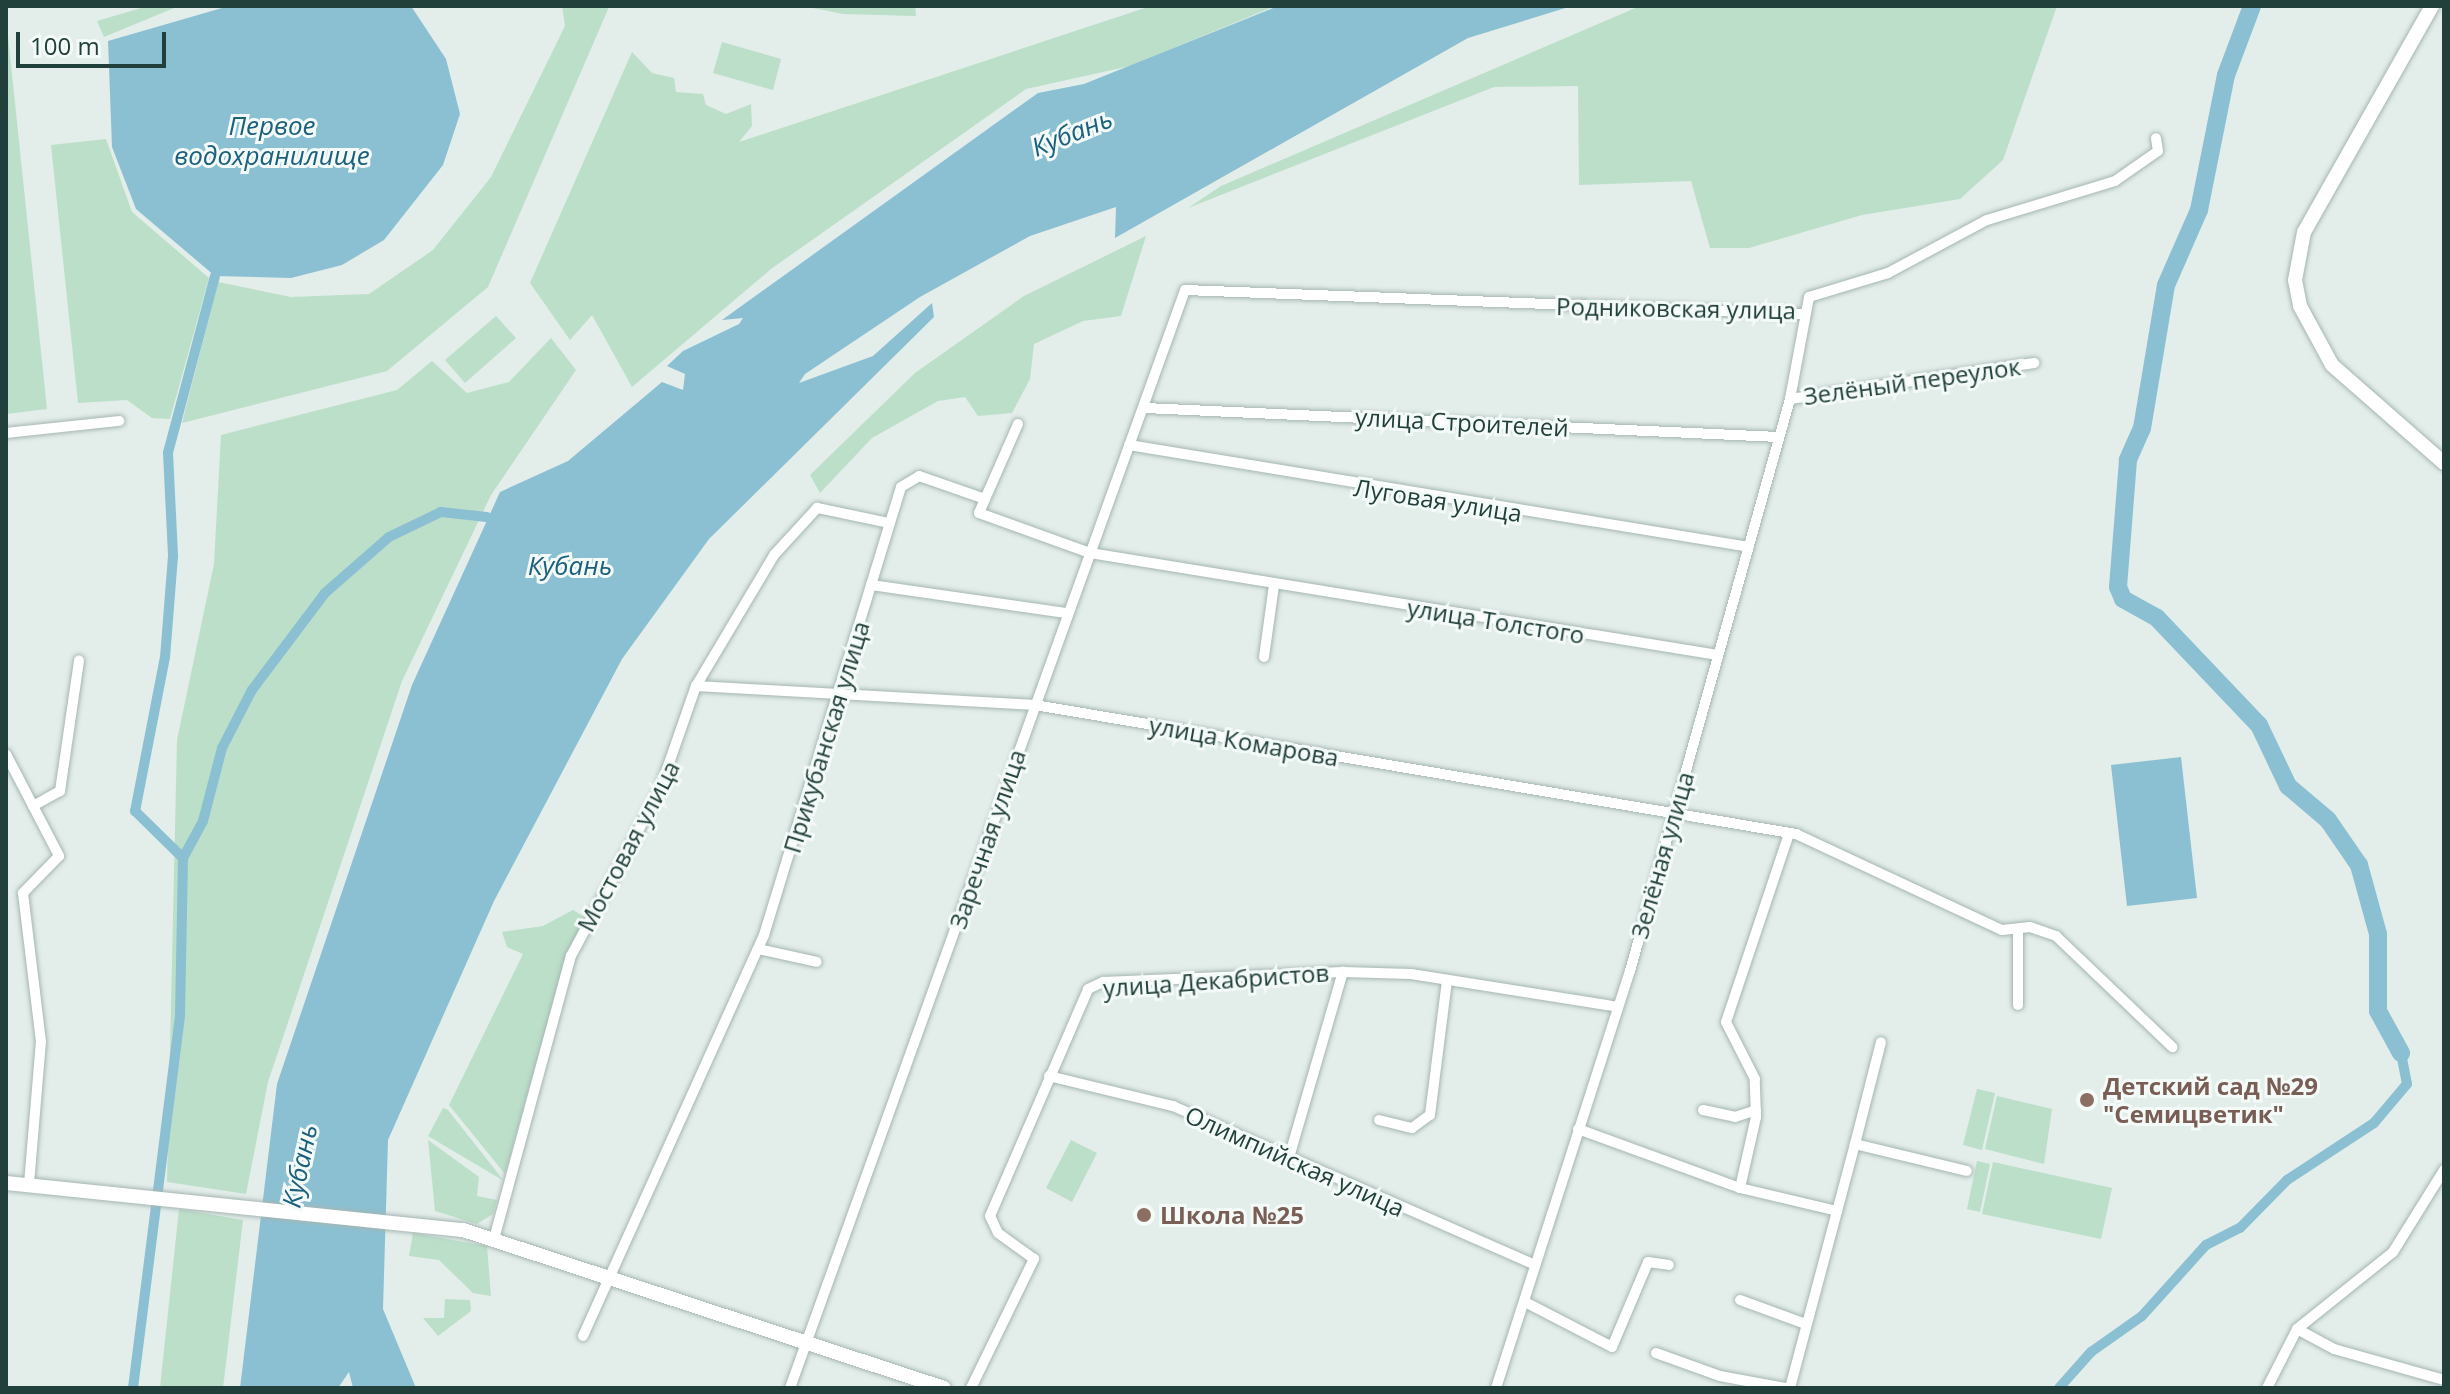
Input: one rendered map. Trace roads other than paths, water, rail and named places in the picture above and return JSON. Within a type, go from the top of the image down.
[{"type":"main road","points":[[2432,6],[2304,232],[2295,280],[2300,306],[2332,365],[2444,463]]},
{"type":"main road","points":[[6,1183],[420,1223],[494,1239],[809,1347],[944,1388]]},
{"type":"street","name":"Родниковская улица","points":[[1185,290],[1806,314],[1817,289],[1888,273],[1987,220],[2115,181],[2158,151],[2156,138]]},
{"type":"street","name":"Заречная улица","points":[[790,1388],[809,1347],[1066,613],[1145,408],[1185,290]]},
{"type":"street","name":"Зелёная улица","points":[[1496,1388],[1674,814],[1790,399],[1806,314]]},
{"type":"street","name":"Зелёный переулок","points":[[1790,399],[2034,363]]},
{"type":"street","name":"улица Строителей","points":[[1145,408],[1779,437]]},
{"type":"street","points":[[6,433],[119,421]]},
{"type":"street","points":[[985,499],[1018,424]]},
{"type":"street","name":"Луговая улица","points":[[1129,445],[1749,547]]},
{"type":"street","name":"Прикубанская улица","points":[[583,1336],[758,949],[840,692],[889,523],[909,478],[985,499]]},
{"type":"street","name":"улица Толстого","points":[[985,499],[979,513],[1090,553],[1718,655]]},
{"type":"street","name":"Мостовая улица","points":[[494,1239],[571,956],[659,792],[696,686],[774,555],[817,508],[889,523]]},
{"type":"street","points":[[871,585],[1066,613]]},
{"type":"street","points":[[1264,657],[1274,585]]},
{"type":"street","points":[[33,806],[60,791],[79,660]]},
{"type":"street","name":"улица Комарова","points":[[696,686],[1035,705],[1789,834],[2002,930],[2018,929],[2056,936],[2172,1047]]},
{"type":"street","points":[[6,754],[59,856],[23,893],[41,1041],[29,1185]]},
{"type":"street","points":[[1740,1188],[1756,1110],[1750,1063],[1726,1022],[1789,834]]},
{"type":"street","points":[[2018,929],[2018,1005]]},
{"type":"street","points":[[758,949],[817,962]]},
{"type":"street","points":[[1290,1154],[1343,972]]},
{"type":"street","name":"улица Декабристов","points":[[971,1388],[1034,1259],[998,1233],[990,1216],[1079,1001],[1103,982],[1343,972],[1447,980],[1613,1006]]},
{"type":"street","points":[[1379,1120],[1412,1128],[1430,1115],[1447,980]]},
{"type":"street","points":[[1656,1353],[1720,1376],[1787,1388],[1881,1042]]},
{"type":"street","name":"Олимпийская улица","points":[[1049,1076],[1173,1106],[1290,1154],[1470,1242],[1535,1265]]},
{"type":"street","points":[[1703,1110],[1735,1117],[1756,1110]]},
{"type":"street","points":[[1578,1129],[1740,1188],[1837,1211]]},
{"type":"street","points":[[1855,1144],[1967,1171]]},
{"type":"street","points":[[2267,1388],[2297,1329],[2393,1252],[2444,1170]]},
{"type":"street","points":[[1525,1302],[1612,1347],[1648,1262],[1669,1265]]},
{"type":"street","points":[[1740,1300],[1806,1324]]},
{"type":"street","points":[[2297,1329],[2334,1349],[2437,1382]]},
{"type":"water","name":"Первое водохранилище","points":[[229,6],[411,6],[446,59],[460,114],[443,165],[384,240],[342,265],[291,278],[215,276],[136,209],[112,147],[108,41]]},
{"type":"water","name":"Кубань","points":[[1278,6],[1572,6],[1468,38],[1115,238],[1116,207],[1030,236],[920,297],[805,374],[799,383],[873,356],[932,303],[934,317],[709,539],[622,659],[494,901],[388,1140],[383,1309],[416,1388],[353,1388],[349,1372],[338,1388],[240,1388],[277,1084],[412,685],[500,492],[568,461],[662,382],[683,390],[685,374],[667,366],[683,351],[739,324],[743,318],[722,320],[1038,93],[1084,84]]},
{"type":"water","points":[[2181,757],[2197,898],[2127,906],[2111,765]]},
{"type":"waterway","points":[[2252,6],[2226,75],[2199,210],[2166,285],[2142,428],[2128,460],[2118,587],[2123,599],[2157,618],[2259,725],[2288,786],[2328,820],[2359,865],[2378,934],[2378,1011],[2401,1053]]},
{"type":"waterway","points":[[215,276],[168,453],[173,556],[165,657],[135,811],[183,858],[203,821],[222,748],[252,690],[325,593],[389,537],[441,512],[487,517]]},
{"type":"waterway","points":[[133,1388],[180,1015],[183,858]]},
{"type":"waterway","points":[[2059,1388],[2091,1352],[2142,1316],[2206,1245],[2240,1228],[2287,1180],[2374,1123],[2407,1084],[2401,1053]]},
{"type":"place","name":"Детский сад №29 \"Семицветик\"","points":[[2087,1100]]},
{"type":"place","name":"Школа №25","points":[[1144,1215]]}]
